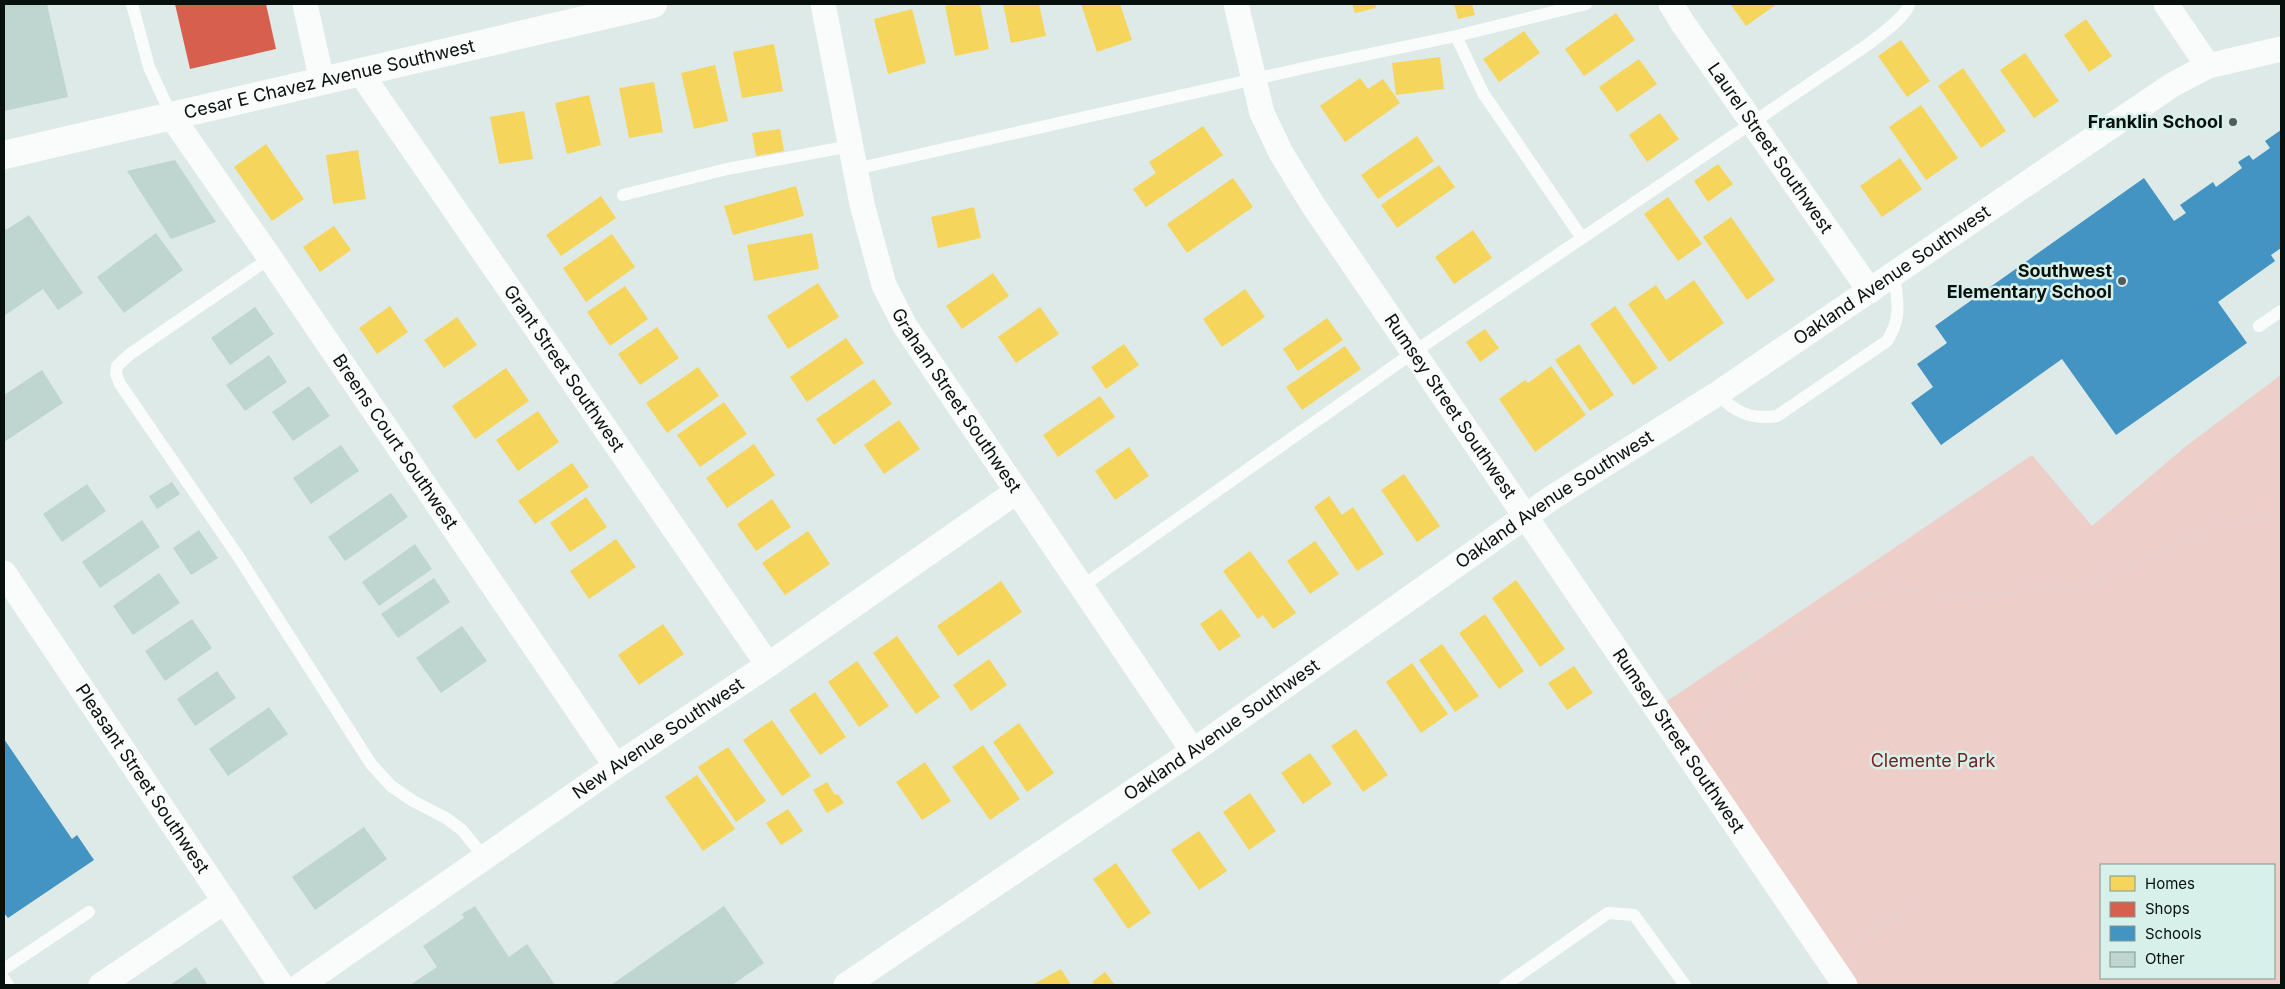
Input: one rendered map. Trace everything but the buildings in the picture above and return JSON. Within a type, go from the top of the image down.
[{"type":"main road","name":"Cesar E Chavez Avenue Southwest","points":[[4,155],[172,118],[653,4]]},
{"type":"street","points":[[305,4],[322,81]]},
{"type":"street","name":"Graham Street Southwest","points":[[823,4],[862,204],[884,286],[905,326],[1192,751]]},
{"type":"street","name":"Rumsey Street Southwest","points":[[1236,4],[1262,113],[1281,153],[1313,205],[1845,985]]},
{"type":"street","name":"Laurel Street Southwest","points":[[1671,4],[1870,291]]},
{"type":"street","points":[[2166,4],[2208,66]]},
{"type":"street","name":"Oakland Avenue Southwest","points":[[846,985],[1192,751],[1526,515],[1717,394],[2172,85],[2208,66],[2281,50]]},
{"type":"street","name":"Grant Street Southwest","points":[[360,72],[768,665]]},
{"type":"street","name":"Breens Court Southwest","points":[[172,118],[270,258],[616,766]]},
{"type":"street","name":"New Avenue Southwest","points":[[301,985],[616,766],[768,665],[1016,492]]},
{"type":"street","name":"Pleasant Street Southwest","points":[[4,573],[281,985]]},
{"type":"street","points":[[101,985],[225,901]]},
{"type":"lane","points":[[132,4],[149,67],[172,118]]},
{"type":"lane","points":[[623,195],[727,169],[853,157],[1253,80],[1456,36],[1586,4]]},
{"type":"lane","points":[[1081,587],[1414,352],[1870,43],[1898,20],[1909,7],[1909,4]]},
{"type":"lane","points":[[1456,36],[1483,94],[1582,238]]},
{"type":"lane","points":[[270,258],[130,354],[117,366],[116,374],[120,384],[238,556],[371,764],[391,786],[413,801],[446,818],[462,830],[485,858]]},
{"type":"lane","points":[[1717,394],[1730,407],[1747,416],[1762,418],[1777,416],[1785,411],[1887,340],[1896,327],[1898,308],[1894,274]]},
{"type":"lane","points":[[2259,326],[2281,312]]},
{"type":"lane","points":[[4,969],[89,912]]},
{"type":"lane","points":[[1505,985],[1608,913],[1634,915],[1685,985]]},
{"type":"lane","points":[[4,980],[8,985]]},
{"type":"path","points":[[1678,739],[1704,720],[1751,666],[1790,633],[1829,609],[1866,594],[1904,590],[1992,595],[2078,586],[2214,528],[2281,509]]},
{"type":"path","points":[[1856,942],[1916,900]]},
{"type":"green space","name":"Clemente Park","points":[[2281,375],[2281,985],[1845,985],[1657,708],[2032,455],[2092,526],[2185,447]]},
{"type":"place","name":"Franklin School","points":[[2233,122]]},
{"type":"place","name":"Southwest Elementary School","points":[[2122,281]]}]
